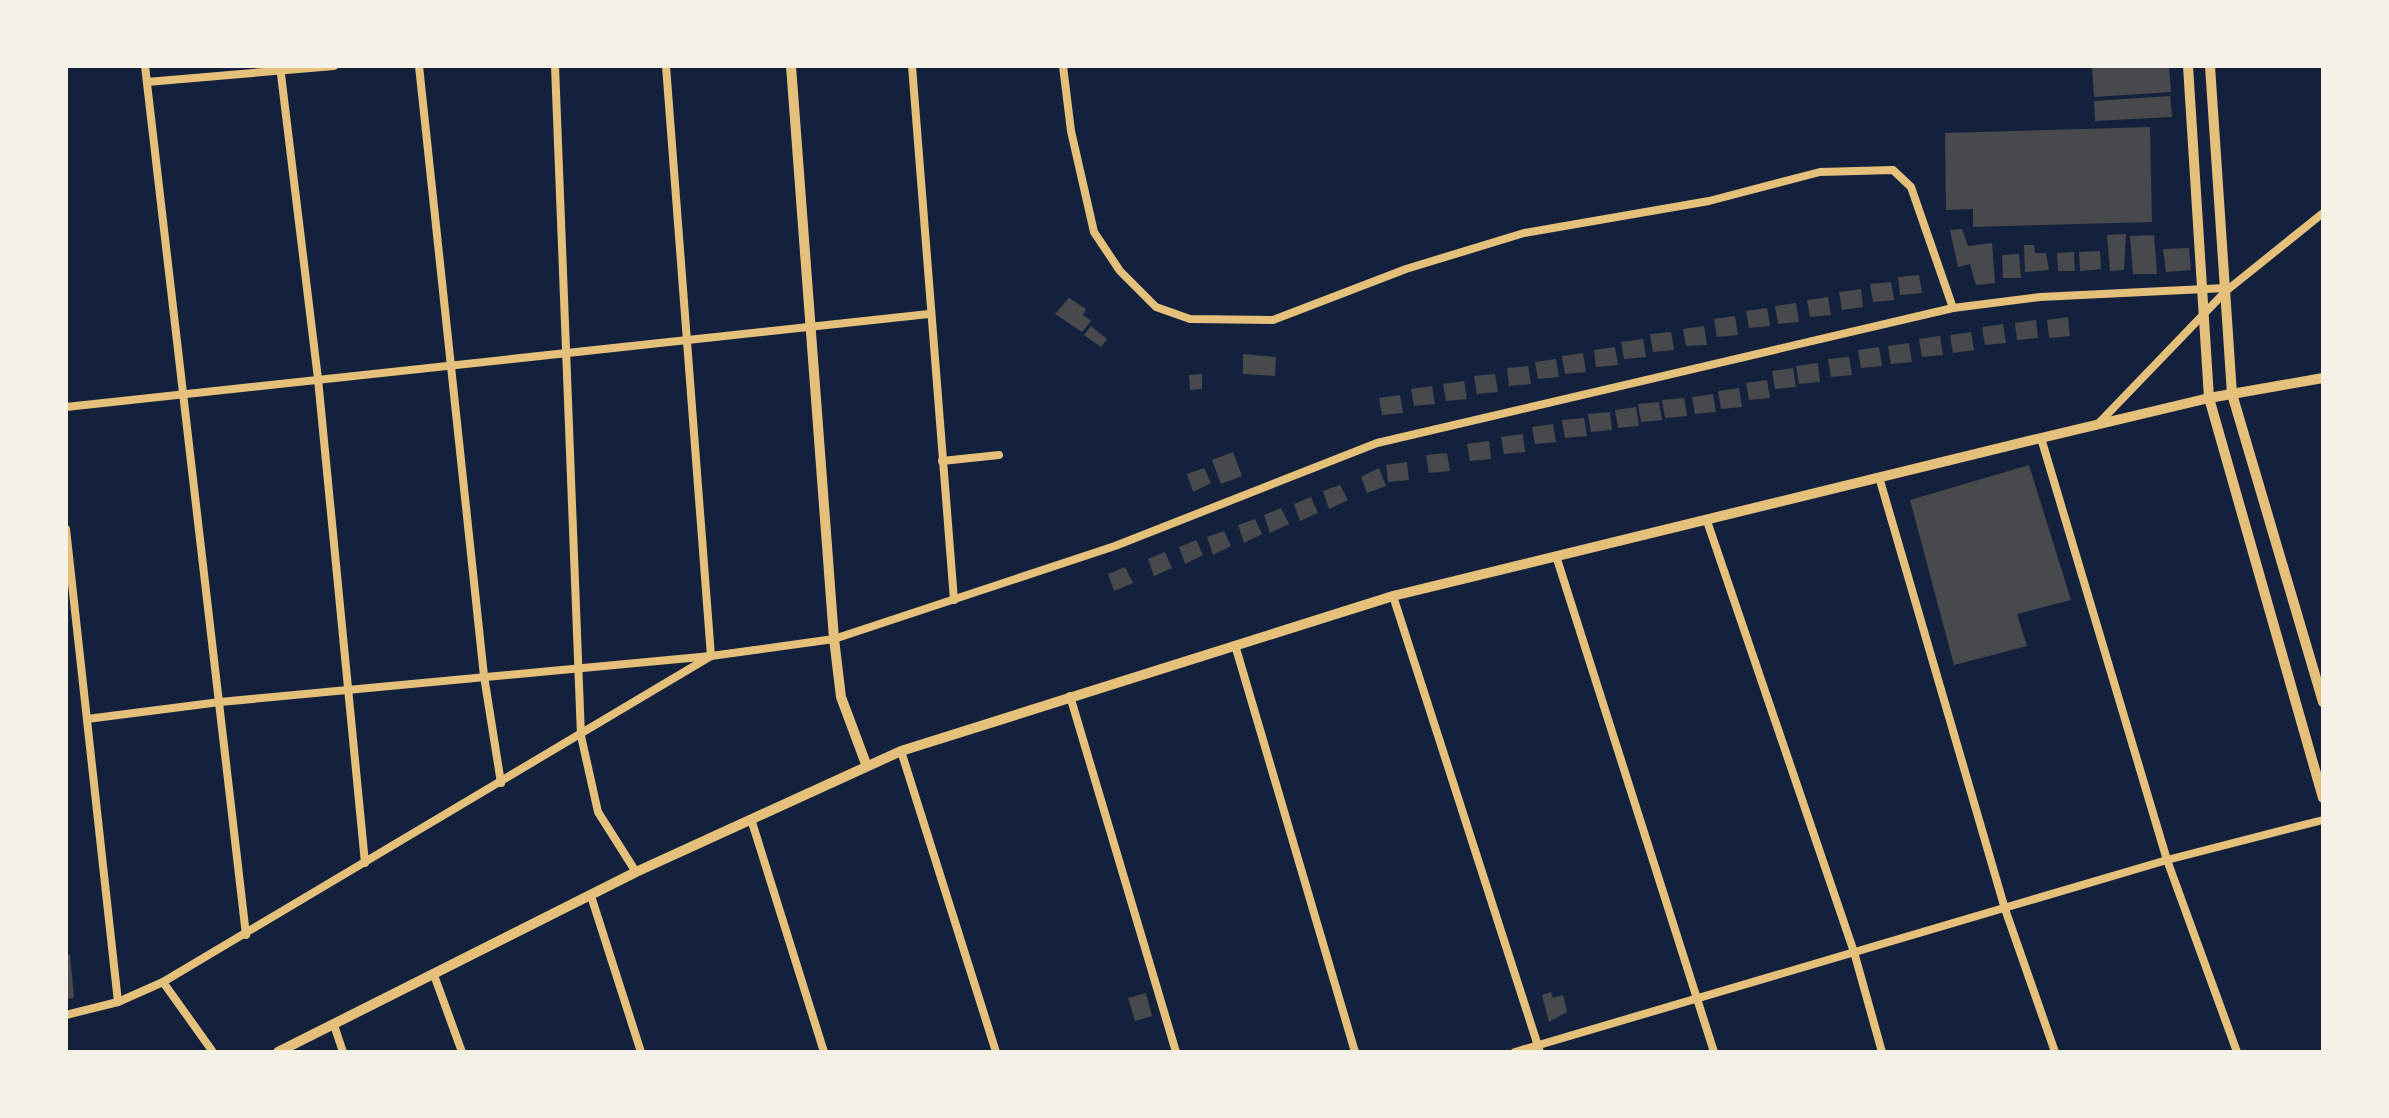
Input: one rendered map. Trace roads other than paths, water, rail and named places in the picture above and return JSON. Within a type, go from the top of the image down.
[{"type":"street","points":[[145,66],[186,394],[246,935]]},
{"type":"street","points":[[147,82],[334,66]]},
{"type":"street","points":[[419,66],[484,676],[501,783]]},
{"type":"street","points":[[555,66],[581,736],[598,812],[636,872]]},
{"type":"street","points":[[666,66],[711,656]]},
{"type":"street","points":[[791,66],[834,639],[841,697],[866,764]]},
{"type":"street","points":[[912,66],[929,314],[954,600]]},
{"type":"street","points":[[1063,66],[1071,131],[1094,232],[1120,271],[1156,307],[1190,319],[1273,320],[1406,269],[1524,233],[1709,201],[1820,172],[1893,170],[1911,187],[1953,308]]},
{"type":"street","points":[[2188,66],[2209,398],[2323,798]]},
{"type":"street","points":[[2210,66],[2232,394],[2323,702]]},
{"type":"street","points":[[281,69],[318,379],[365,863]]},
{"type":"street","points":[[2097,425],[2226,290],[2323,213]]},
{"type":"street","points":[[87,719],[220,702],[711,656],[834,639],[1115,546],[1377,443],[1953,308],[2040,297],[2226,290]]},
{"type":"street","points":[[66,407],[929,314]]},
{"type":"street","points":[[278,1052],[636,872],[866,764],[901,751],[1393,596],[1557,559],[1879,477],[2209,398],[2323,378]]},
{"type":"street","points":[[2041,438],[2167,860],[2237,1052]]},
{"type":"street","points":[[942,461],[999,455]]},
{"type":"street","points":[[1879,477],[2005,909],[2055,1052]]},
{"type":"street","points":[[1707,521],[1854,952],[1882,1052]]},
{"type":"street","points":[[66,529],[118,1002]]},
{"type":"street","points":[[1557,559],[1714,1052]]},
{"type":"street","points":[[1393,596],[1539,1049]]},
{"type":"street","points":[[1235,645],[1355,1052]]},
{"type":"street","points":[[66,1015],[118,1002],[163,982],[711,656]]},
{"type":"street","points":[[1070,696],[1176,1052]]},
{"type":"street","points":[[901,751],[996,1052]]},
{"type":"street","points":[[751,819],[824,1052]]},
{"type":"street","points":[[1515,1052],[1539,1049],[2167,860],[2323,820]]},
{"type":"street","points":[[591,896],[641,1052]]},
{"type":"street","points":[[434,975],[462,1052]]},
{"type":"street","points":[[163,982],[213,1052]]},
{"type":"street","points":[[334,1025],[343,1052]]}]
